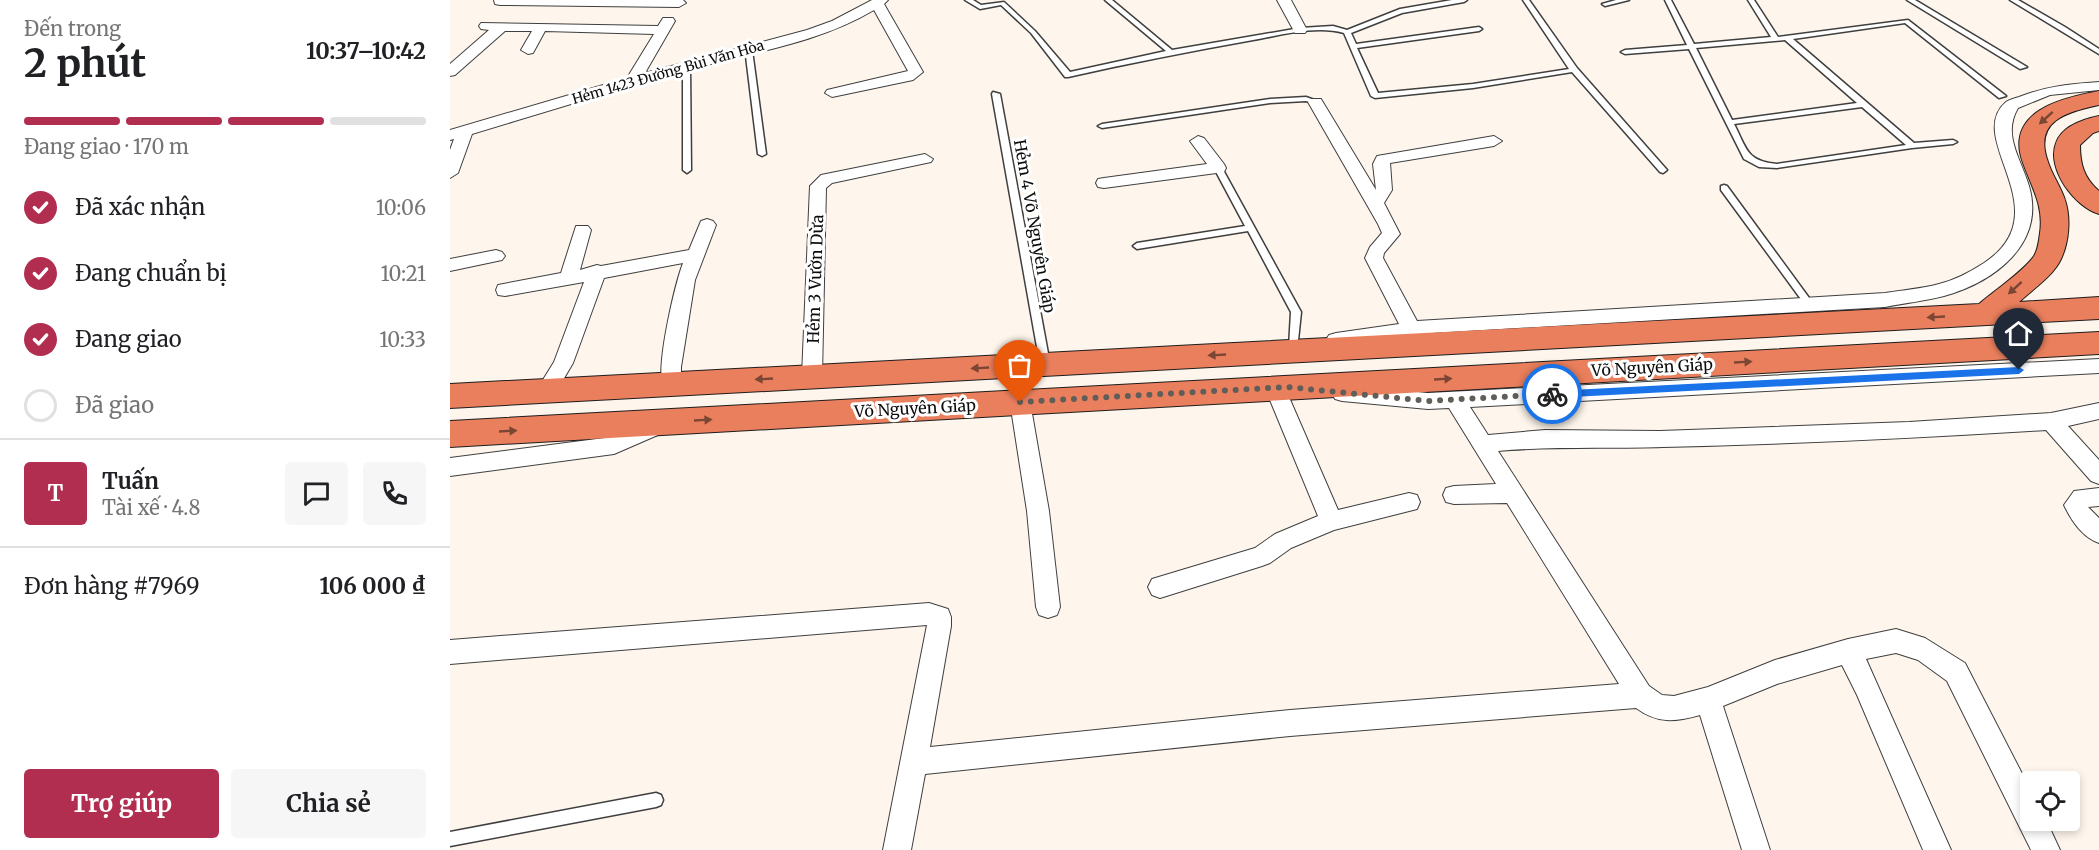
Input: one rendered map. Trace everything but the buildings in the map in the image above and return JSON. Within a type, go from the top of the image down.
[{"type":"highway","points":[[1986,314],[2046,262],[2055,232],[2053,204],[2033,156],[2033,134],[2042,118],[2064,105],[2099,98]]},
{"type":"highway","points":[[2099,123],[2084,128],[2068,143],[2067,163],[2080,188],[2099,205]]},
{"type":"highway","points":[[450,396],[2099,308]]},
{"type":"highway","name":"Võ Nguyên Giáp","points":[[450,434],[2099,343]]},
{"type":"street","points":[[1284,0],[1300,30]]},
{"type":"street","points":[[500,1],[679,2],[633,81]]},
{"type":"street","points":[[832,93],[908,77],[916,72],[879,1]]},
{"type":"street","name":"Hẻm 1423 Đường Bùi Văn Hòa","points":[[458,133],[686,66],[819,31],[854,17],[879,1]]},
{"type":"street","points":[[486,26],[663,30]]},
{"type":"street","points":[[450,72],[502,26]]},
{"type":"street","points":[[528,51],[541,27]]},
{"type":"street","points":[[1250,353],[1411,329],[1885,300],[1947,288],[1990,268],[2014,248],[2024,220],[2022,190],[2008,155],[2003,123],[2012,105],[2047,91],[2099,86]]},
{"type":"street","points":[[1316,102],[1376,202],[1391,234],[1376,251],[1374,258],[1411,329]]},
{"type":"street","points":[[450,173],[458,133]]},
{"type":"street","points":[[1104,183],[1218,168],[1198,141]]},
{"type":"street","points":[[1376,202],[1384,190],[1381,164],[1383,159],[1494,141]]},
{"type":"street","name":"Hẻm 3 Vườn Dừa","points":[[812,376],[818,186],[821,182],[925,159]]},
{"type":"street","points":[[671,384],[671,368],[686,280],[707,225]]},
{"type":"street","points":[[569,276],[582,230]]},
{"type":"street","points":[[505,290],[569,276],[694,255]]},
{"type":"street","points":[[450,265],[496,256]]},
{"type":"street","points":[[546,391],[563,363],[597,271]]},
{"type":"street","points":[[1331,522],[1281,388],[1428,401],[2099,366]]},
{"type":"street","points":[[1454,399],[1640,694],[1657,707],[1674,710],[1708,700],[1775,672],[1848,651],[1896,641],[1925,650],[1956,672],[2020,798]]},
{"type":"street","points":[[1020,402],[1038,511],[1048,607]]},
{"type":"street","points":[[1484,444],[1545,438],[1660,439],[1880,432],[2051,421],[2099,411]]},
{"type":"street","points":[[2051,421],[2099,475]]},
{"type":"street","points":[[451,469],[614,445],[666,422]]},
{"type":"street","points":[[1454,495],[1514,493]]},
{"type":"street","points":[[2099,497],[2082,498],[2075,504],[2079,513],[2099,533]]},
{"type":"street","points":[[1160,587],[1262,556],[1291,537],[1331,522],[1409,502]]},
{"type":"street","points":[[450,652],[929,614],[939,617],[897,850]]},
{"type":"street","points":[[1848,651],[1867,687],[1937,850]]},
{"type":"street","points":[[914,762],[1290,723],[1640,694]]},
{"type":"street","points":[[1708,700],[1756,850]]},
{"type":"street","points":[[2036,831],[2046,850]]},
{"type":"lane","points":[[968,0],[980,7],[1002,3],[1033,32],[1068,75],[1171,52],[1300,30],[1333,28],[1347,32],[1400,10],[1464,0]]},
{"type":"lane","points":[[1108,0],[1171,52]]},
{"type":"lane","points":[[1526,0],[1574,70],[1663,170]]},
{"type":"lane","points":[[1605,4],[1626,0]]},
{"type":"lane","points":[[1668,0],[1748,159],[1762,165],[1777,166],[1953,142]]},
{"type":"lane","points":[[1751,0],[1776,39]]},
{"type":"lane","points":[[1911,0],[2023,67]]},
{"type":"lane","points":[[2013,0],[2099,52]]},
{"type":"lane","points":[[1923,16],[1932,14]]},
{"type":"lane","points":[[1625,52],[1787,38],[1915,19]]},
{"type":"lane","points":[[1906,21],[2002,96]]},
{"type":"lane","points":[[1354,46],[1479,29]]},
{"type":"lane","points":[[1347,32],[1375,96],[1473,86],[1574,70]]},
{"type":"lane","points":[[1787,38],[1912,146]]},
{"type":"lane","points":[[2085,43],[2099,39]]},
{"type":"lane","points":[[748,50],[762,154]]},
{"type":"lane","points":[[686,66],[687,170]]},
{"type":"lane","name":"Hẻm 4 Võ Nguyên Giáp","points":[[996,94],[1045,364]]},
{"type":"lane","points":[[1102,126],[1270,101],[1306,99],[1316,102]]},
{"type":"lane","points":[[1731,122],[1864,104]]},
{"type":"lane","points":[[1218,168],[1296,312],[1294,346]]},
{"type":"lane","points":[[1724,188],[1809,304]]},
{"type":"lane","points":[[1137,246],[1250,228]]},
{"type":"lane","points":[[450,839],[656,800]]},
{"type":"way so far","points":[[1020,402],[1287,387],[1428,401],[1552,394]]},
{"type":"route","points":[[1552,394],[2019,370]]}]
